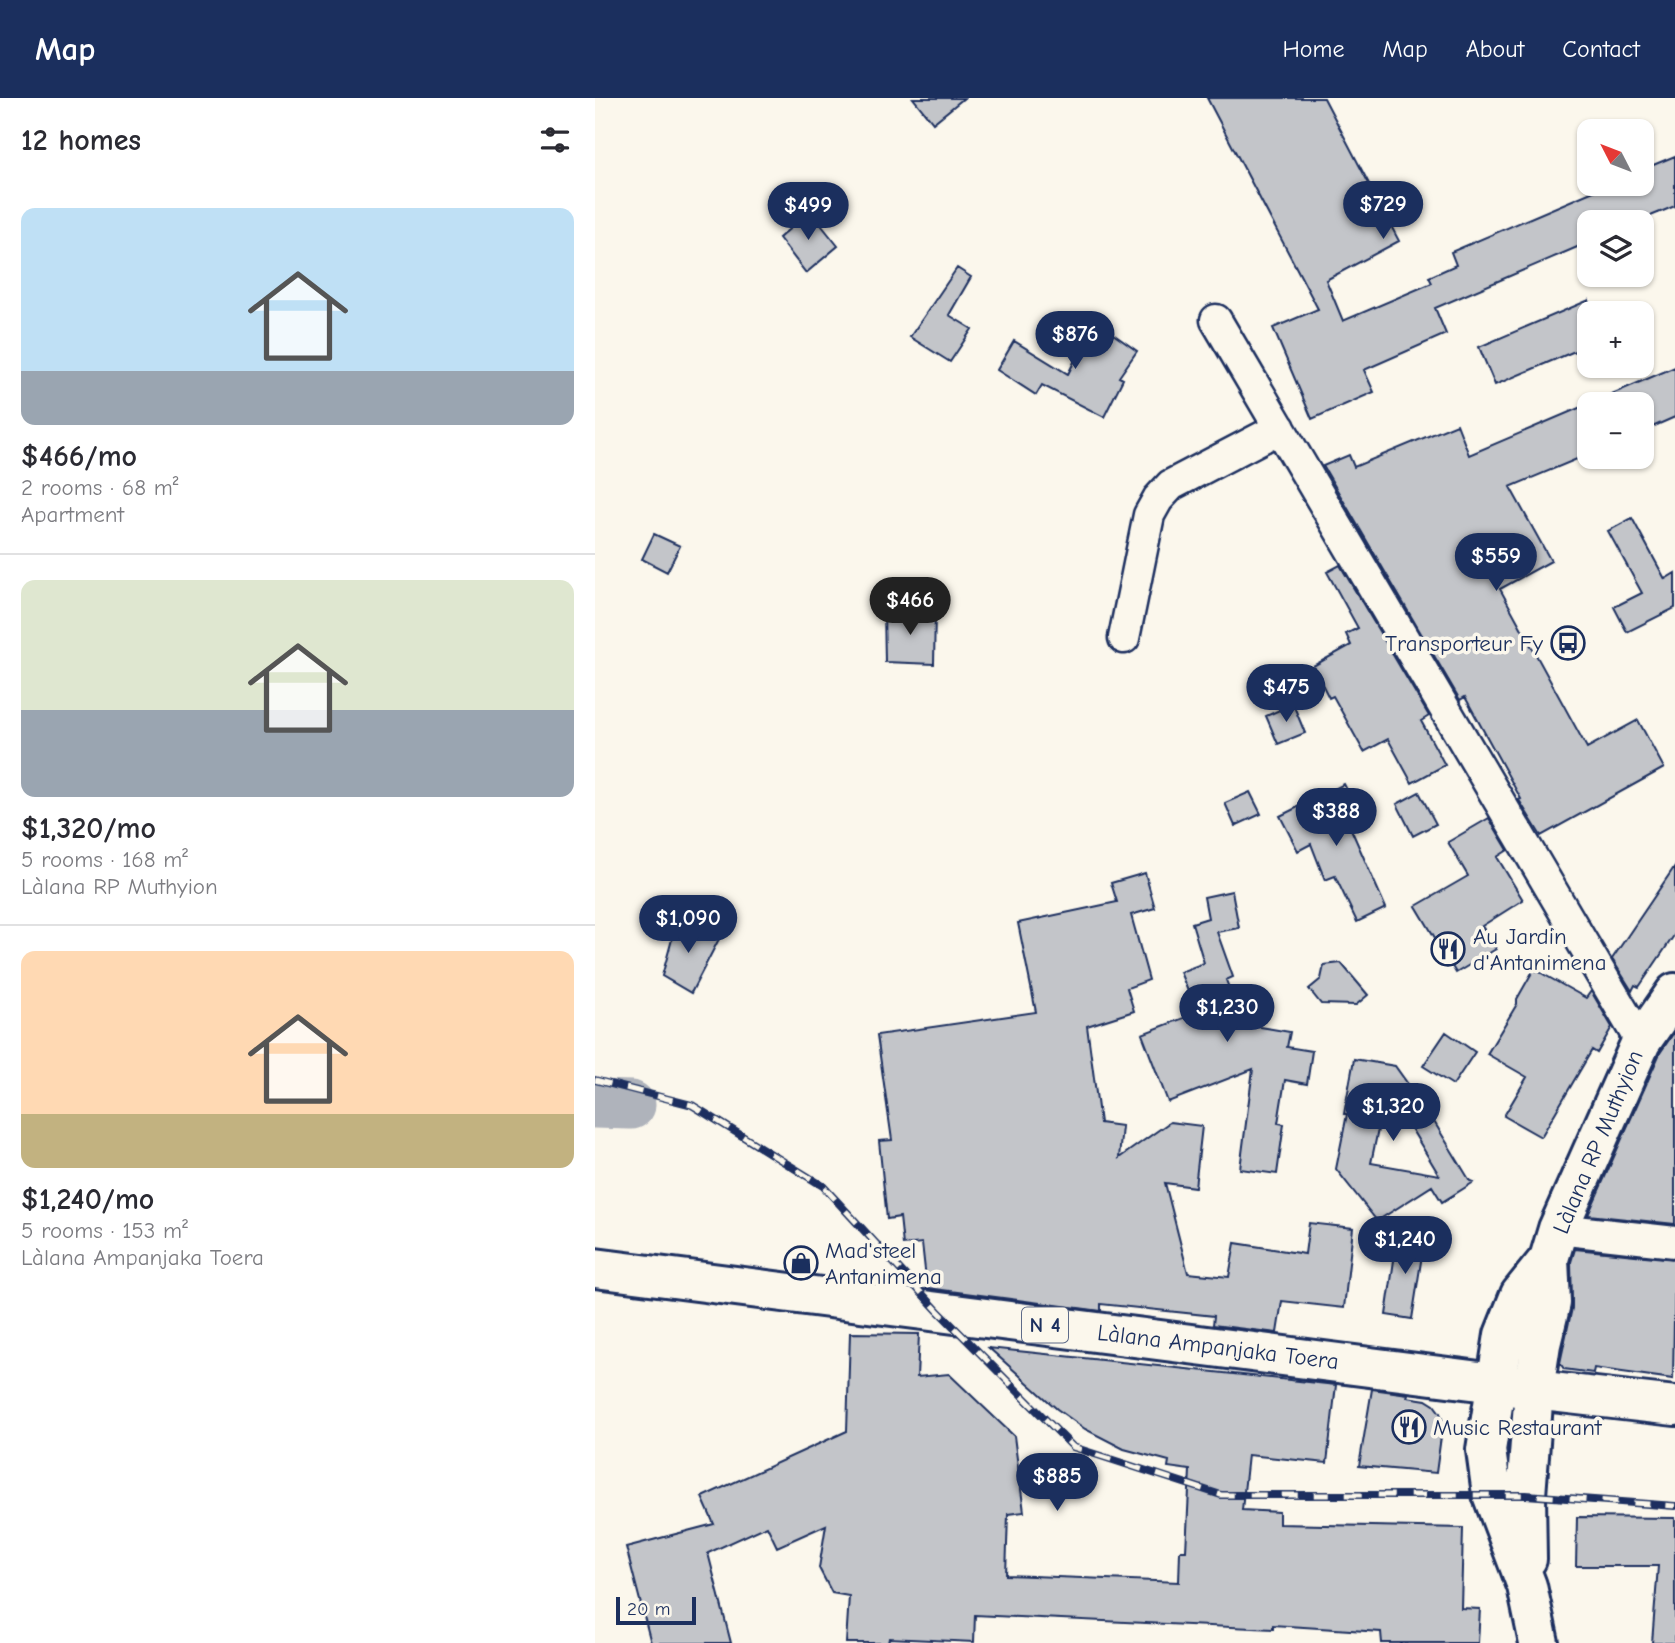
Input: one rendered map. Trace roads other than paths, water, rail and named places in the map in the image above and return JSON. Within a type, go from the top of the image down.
[{"type":"main road","name":"Làlana RP Muthyion","points":[[1527,1586],[1492,1494],[1486,1450],[1504,1335],[1520,1295],[1553,1244],[1641,1042],[1675,993]]},
{"type":"main road","name":"Làlana RP Muthyion","points":[[1527,1586],[1526,1495],[1534,1390],[1551,1303],[1553,1244]]},
{"type":"main road","name":"Làlana Ampanjaka Toera","points":[[595,1268],[1675,1406]]},
{"type":"main road","points":[[1527,1586],[1539,1643]]},
{"type":"street","points":[[1216,320],[1641,1042]]},
{"type":"street","points":[[1124,638],[1149,515],[1158,499],[1171,485],[1280,428]]},
{"type":"street","points":[[1553,1244],[1675,1242]]},
{"type":"waterway","points":[[595,1104],[631,1105]]},
{"type":"railway","points":[[595,1080],[692,1105],[823,1186],[938,1311],[1073,1447],[1221,1495],[1526,1495],[1675,1506]]},
{"type":"place","name":"Transporteur Fy","points":[[1568,643]]},
{"type":"place","name":"Au Jardin d'Antanimena","points":[[1448,949]]},
{"type":"place","name":"Mad'steel Antanimena","points":[[801,1263]]},
{"type":"place","name":"Music Restaurant","points":[[1409,1427]]}]
